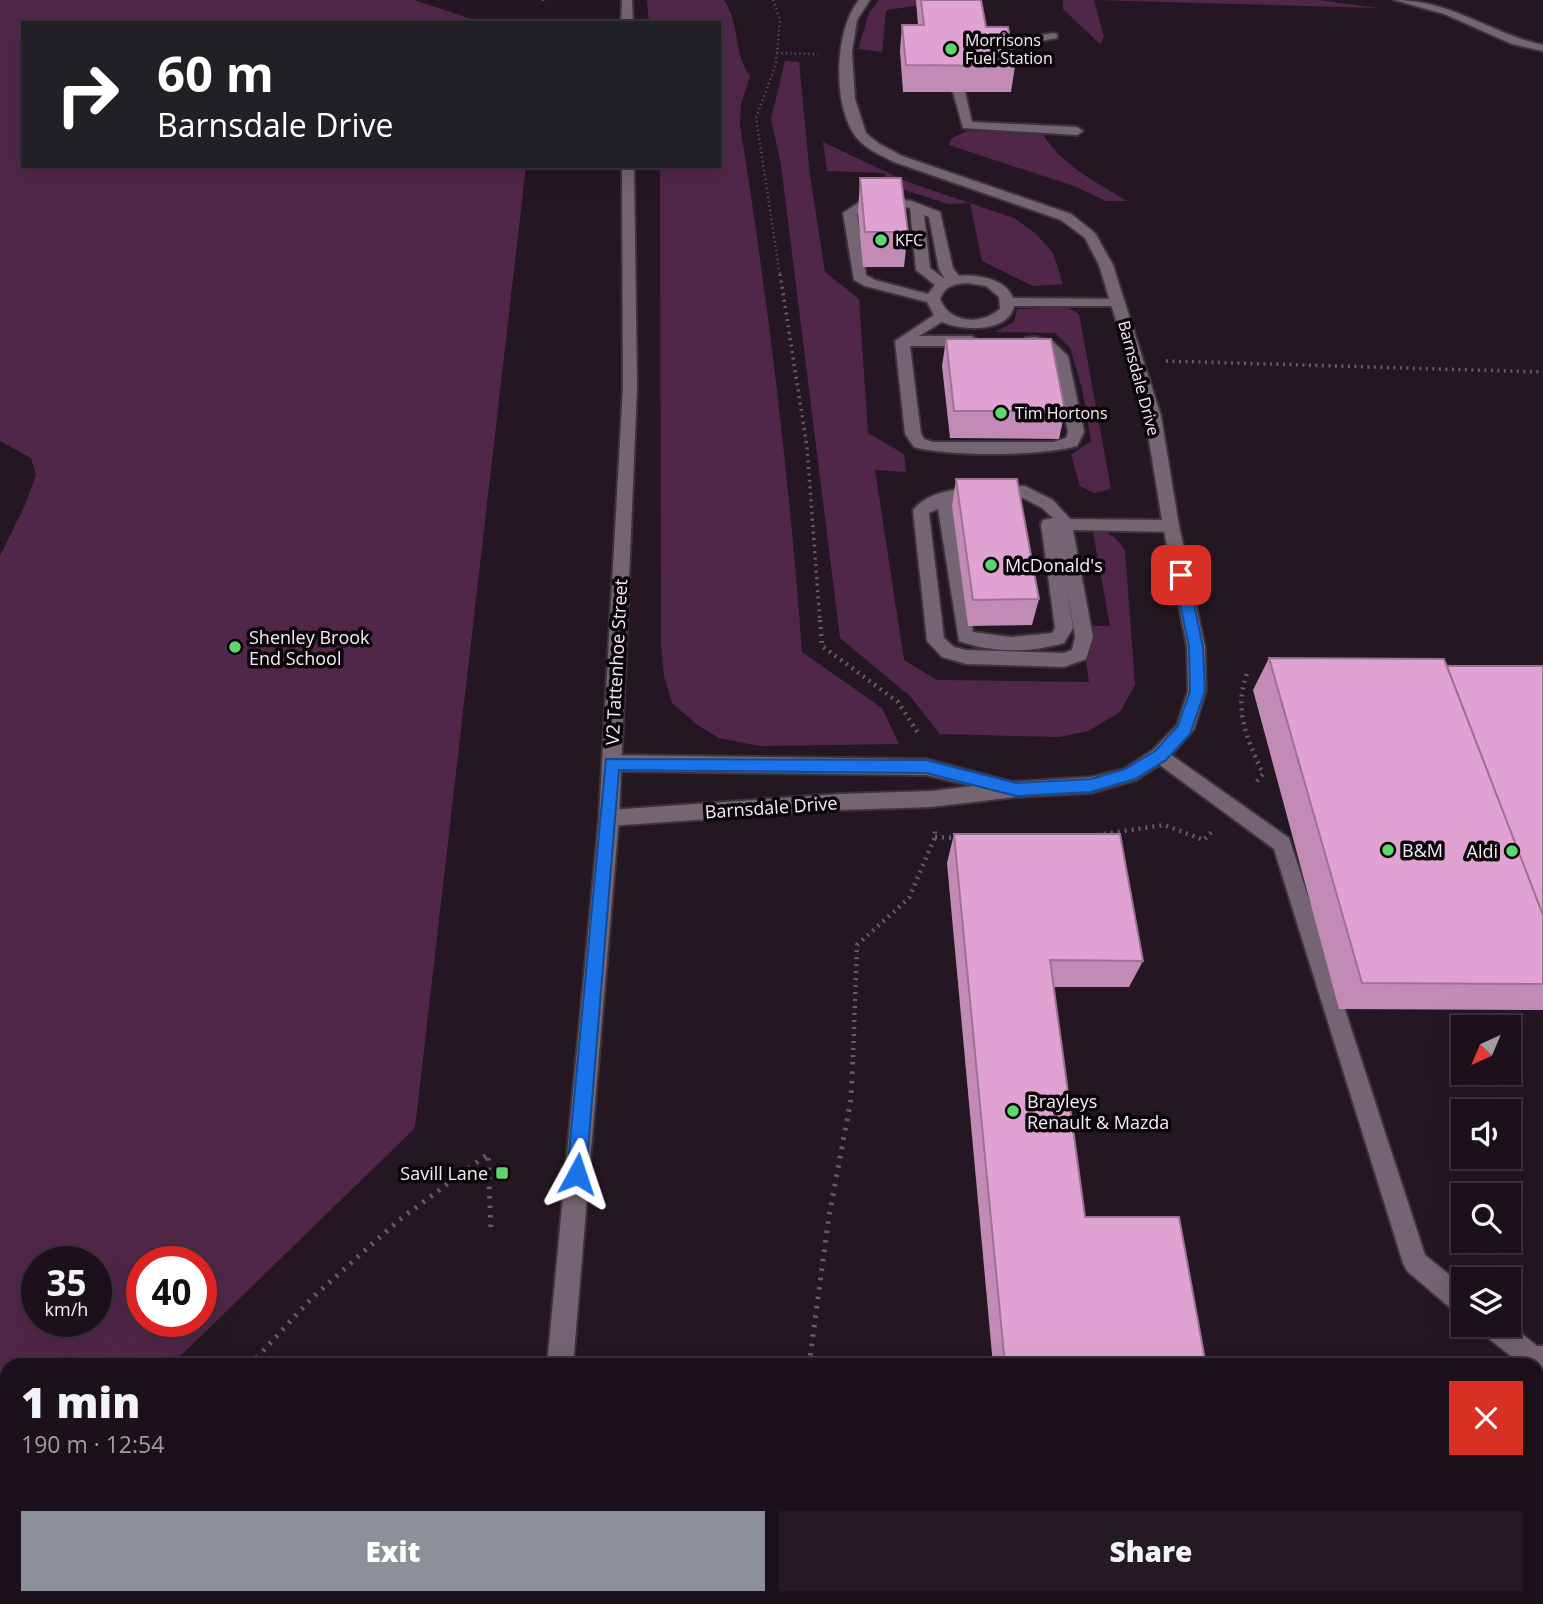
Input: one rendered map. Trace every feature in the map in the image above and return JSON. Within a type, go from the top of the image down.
[{"type":"street","points":[[627,0],[627,21]]},
{"type":"street","name":"Barnsdale Drive","points":[[609,818],[839,802],[931,799],[1016,789],[1091,785],[1129,775],[1160,755],[1185,729],[1198,691],[1196,647],[1171,526],[1153,416],[1106,265],[1090,236],[1066,216],[898,159],[876,148],[860,134],[851,116],[846,55],[849,27],[865,0]]},
{"type":"street","points":[[1399,0],[1448,11],[1516,42],[1543,48]]},
{"type":"street","points":[[981,48],[1053,36]]},
{"type":"street","points":[[959,92],[967,125],[1077,131]]},
{"type":"street","name":"V2 Tattenhoe Street","points":[[561,1358],[609,818],[630,387],[628,168]]},
{"type":"street","points":[[933,299],[870,283],[859,277],[855,264],[850,213],[861,204],[874,200],[903,202],[936,215],[949,282]]},
{"type":"street","points":[[916,206],[923,270],[949,282],[979,280],[990,283],[1006,295],[1009,302]]},
{"type":"street","points":[[933,299],[949,282]]},
{"type":"street","points":[[933,299],[937,310],[943,316],[966,324],[979,324],[1001,317],[1009,302]]},
{"type":"street","points":[[1009,302],[1118,302]]},
{"type":"street","points":[[902,341],[943,316]]},
{"type":"street","points":[[902,341],[986,341]]},
{"type":"street","points":[[902,341],[913,434],[919,443],[933,447],[1053,447],[1072,442],[1076,432],[1061,356],[1052,346],[1042,341],[1014,341]]},
{"type":"street","points":[[1025,492],[1041,498],[1058,511],[1064,523],[1084,638],[1080,654],[1064,660],[966,657],[948,653],[936,641],[921,510],[955,494],[1025,492]]},
{"type":"street","points":[[944,498],[965,636],[977,642],[1046,642],[1058,638],[1064,628],[1049,524],[1171,526]]},
{"type":"street","points":[[1160,755],[1282,844],[1415,1263],[1451,1292]]},
{"type":"street","name":"Barnsdale Drive","points":[[611,763],[926,767],[1016,789]]},
{"type":"street","points":[[1507,1337],[1533,1358],[1543,1358]]},
{"type":"path","points":[[774,0],[780,20],[776,64],[756,118],[807,447],[822,646],[898,702],[922,738],[926,767]]},
{"type":"path","points":[[1156,361],[1543,372]]},
{"type":"path","points":[[810,1358],[829,1216],[851,1099],[857,945],[909,898],[935,837]]},
{"type":"path","points":[[256,1358],[311,1299],[399,1220],[488,1154],[491,1232]]},
{"type":"shaded area","name":"Shenley Brook End School","points":[[0,0],[414,0],[478,21],[21,21],[21,168],[526,168],[415,1128],[217,1320],[217,1246],[126,1246],[126,1337],[200,1337],[178,1358],[0,1358],[0,556],[25,505],[36,475],[31,458],[0,441]]},
{"type":"shaded area","points":[[647,0],[724,0],[729,9],[741,58],[750,76],[741,104],[740,125],[777,388],[802,652],[882,708],[899,744],[759,746],[719,738],[696,724],[672,703],[664,676],[661,645],[660,168],[721,168],[721,21],[649,21]]},
{"type":"shaded area","points":[[879,0],[959,0],[886,10],[882,52],[858,49],[869,13]]},
{"type":"shaded area","points":[[1063,0],[1094,0],[1104,37],[1100,44],[1063,9]]},
{"type":"shaded area","points":[[1094,0],[1318,0],[1378,8]]},
{"type":"shaded area","points":[[785,61],[799,62],[810,176],[825,272],[859,299],[868,433],[904,454],[906,472],[875,470],[904,660],[937,680],[1089,682],[1085,654],[1087,626],[1110,626],[1092,527],[1103,531],[1112,535],[1125,551],[1135,685],[1120,712],[1088,731],[1060,737],[940,734],[909,695],[840,638],[781,165],[771,119]]},
{"type":"shaded area","points":[[967,131],[1042,133],[1069,164],[1127,201],[1106,201],[1074,186],[949,145],[952,138]]},
{"type":"shaded area","points":[[823,142],[905,181],[970,203],[948,204],[886,184],[885,173],[827,171]]},
{"type":"shaded area","points":[[970,203],[1014,218],[1035,233],[1053,253],[1063,284],[1033,286],[982,261]]},
{"type":"shaded area","points":[[1067,307],[1079,314],[1111,489],[1094,493],[1080,486],[1071,455],[1091,441],[1082,388],[1070,348],[1055,333],[995,332],[1014,322],[1017,309]]},
{"type":"building","points":[[921,0],[981,0],[986,27],[1008,27],[1015,66],[906,65],[902,25],[924,25]]},
{"type":"building","points":[[860,178],[901,178],[908,232],[865,232]]},
{"type":"building","points":[[946,339],[1051,339],[1065,411],[954,411]]},
{"type":"building","name":"McDonald's","points":[[956,479],[1017,479],[1039,599],[973,600]]},
{"type":"building","name":"B&M","points":[[1269,658],[1444,659],[1543,915],[1543,984],[1362,983]]},
{"type":"building","points":[[1447,666],[1543,666],[1543,915]]},
{"type":"building","name":"Brayleys Renault & Mazda","points":[[954,834],[1120,834],[1143,961],[1050,960],[1085,1217],[1179,1217],[1205,1358],[1004,1358]]},
{"type":"place","name":"Morrisons Fuel Station","points":[[951,49]]},
{"type":"place","name":"KFC","points":[[881,240]]},
{"type":"place","name":"Tim Hortons","points":[[1001,413]]},
{"type":"place","name":"McDonald's","points":[[991,565]]},
{"type":"place","name":"Shenley Brook End School","points":[[235,647]]},
{"type":"place","name":"B&M","points":[[1388,850]]},
{"type":"place","name":"Aldi","points":[[1512,851]]},
{"type":"place","name":"Brayleys Renault & Mazda","points":[[1013,1111]]},
{"type":"place","name":"Savill Lane","points":[[502,1173]]},
{"type":"route","points":[[577,1174],[609,818],[611,763],[926,767],[1016,789],[1091,785],[1129,775],[1160,755],[1185,729],[1198,691],[1196,647],[1181,575]]}]
